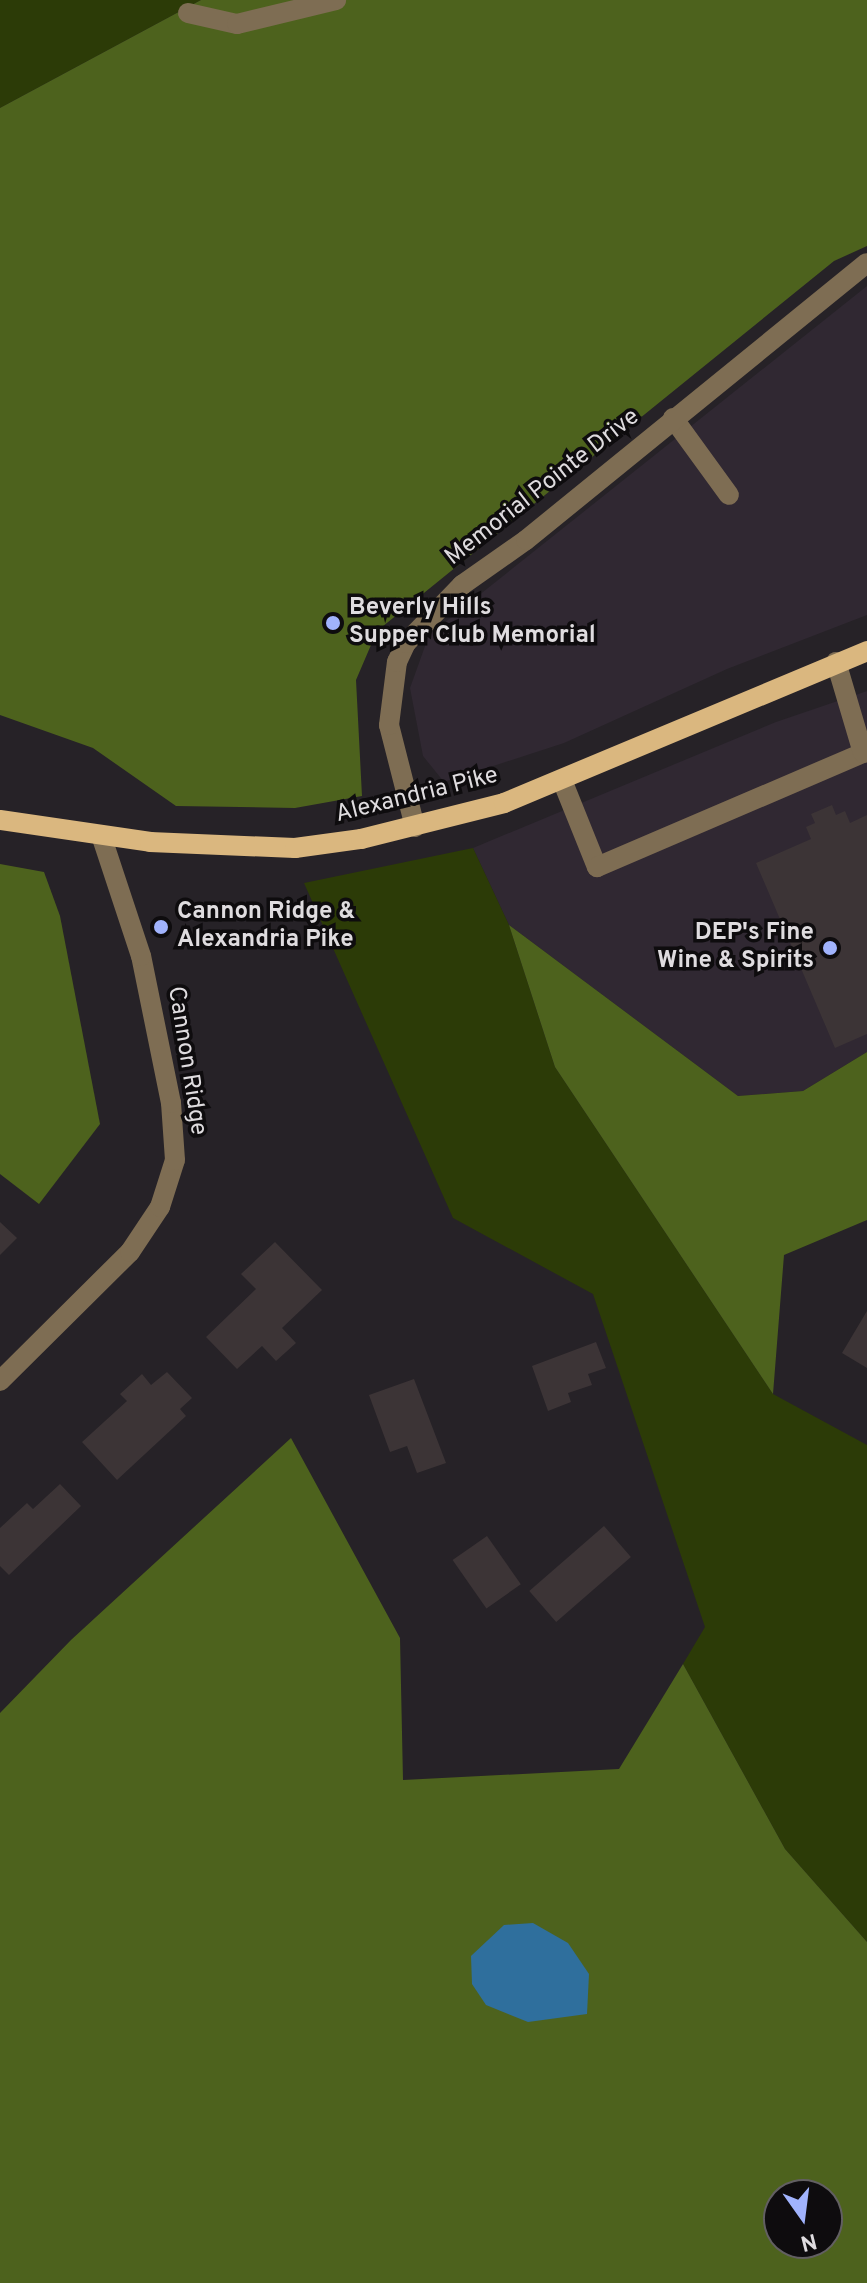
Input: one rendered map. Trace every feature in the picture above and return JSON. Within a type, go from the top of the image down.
[{"type":"main road","name":"Alexandria Pike","points":[[0,820],[101,835],[295,848],[415,827],[504,803],[867,651]]},
{"type":"street","points":[[188,13],[237,24],[336,0]]},
{"type":"street","name":"Memorial Pointe Drive","points":[[415,827],[389,725],[397,662],[406,643],[462,585],[526,540],[867,263]]},
{"type":"street","points":[[673,418],[729,495]]},
{"type":"street","points":[[562,780],[597,867],[865,753],[836,662]]},
{"type":"street","name":"Cannon Ridge","points":[[0,1381],[130,1252],[160,1207],[175,1160],[171,1103],[141,956],[101,835]]},
{"type":"shaded area","points":[[867,286],[867,615],[727,669],[564,743],[444,782],[423,756],[410,688],[429,635]]},
{"type":"shaded area","points":[[867,691],[867,1052],[803,1091],[738,1096],[509,925],[473,848],[776,722]]},
{"type":"green space","points":[[0,0],[201,0],[0,108]]},
{"type":"green space","points":[[201,0],[867,0],[867,246],[834,261],[377,631],[356,680],[362,796],[295,808],[176,806],[93,748],[0,715],[0,108]]},
{"type":"green space","points":[[473,848],[509,925],[555,1067],[773,1394],[867,1445],[867,1942],[785,1849],[683,1664],[705,1627],[593,1294],[453,1218],[304,883]]},
{"type":"green space","points":[[0,864],[44,872],[60,916],[100,1124],[39,1204],[0,1174]]},
{"type":"green space","points":[[509,925],[738,1096],[803,1091],[867,1052],[867,1220],[784,1255],[773,1394],[555,1067]]},
{"type":"green space","points":[[291,1438],[400,1638],[403,1780],[619,1769],[683,1664],[785,1849],[867,1942],[867,2283],[0,2283],[0,1713],[71,1640]]},
{"type":"water","points":[[533,1923],[568,1943],[589,1974],[587,2014],[528,2022],[486,2005],[472,1984],[471,1956],[504,1925]]},
{"type":"building","name":"DEP's Fine Wine & Spirits","points":[[832,805],[836,815],[845,811],[850,823],[867,815],[867,1034],[835,1048],[756,863],[811,839],[806,827],[815,823],[811,814]]},
{"type":"building","points":[[0,1222],[17,1238],[0,1255]]},
{"type":"building","points":[[275,1242],[322,1290],[282,1328],[296,1343],[276,1361],[262,1346],[237,1369],[206,1337],[256,1289],[241,1274]]},
{"type":"building","points":[[867,1311],[867,1368],[842,1353]]},
{"type":"building","points":[[596,1342],[606,1368],[588,1374],[592,1385],[568,1393],[571,1402],[548,1411],[532,1366]]},
{"type":"building","points":[[167,1372],[192,1398],[180,1409],[186,1416],[117,1480],[82,1442],[127,1401],[120,1394],[142,1374],[151,1385]]},
{"type":"building","points":[[414,1379],[446,1463],[417,1473],[407,1446],[390,1452],[369,1395]]},
{"type":"building","points":[[60,1484],[81,1506],[9,1575],[0,1566],[0,1528],[27,1503],[33,1509]]},
{"type":"building","points":[[604,1526],[631,1557],[556,1622],[529,1591]]},
{"type":"building","points":[[487,1536],[521,1584],[486,1608],[453,1560]]},
{"type":"place","name":"Beverly Hills Supper Club Memorial","points":[[333,623]]},
{"type":"place","name":"Cannon Ridge & Alexandria Pike","points":[[161,927]]},
{"type":"place","name":"DEP's Fine Wine & Spirits","points":[[830,948]]}]
